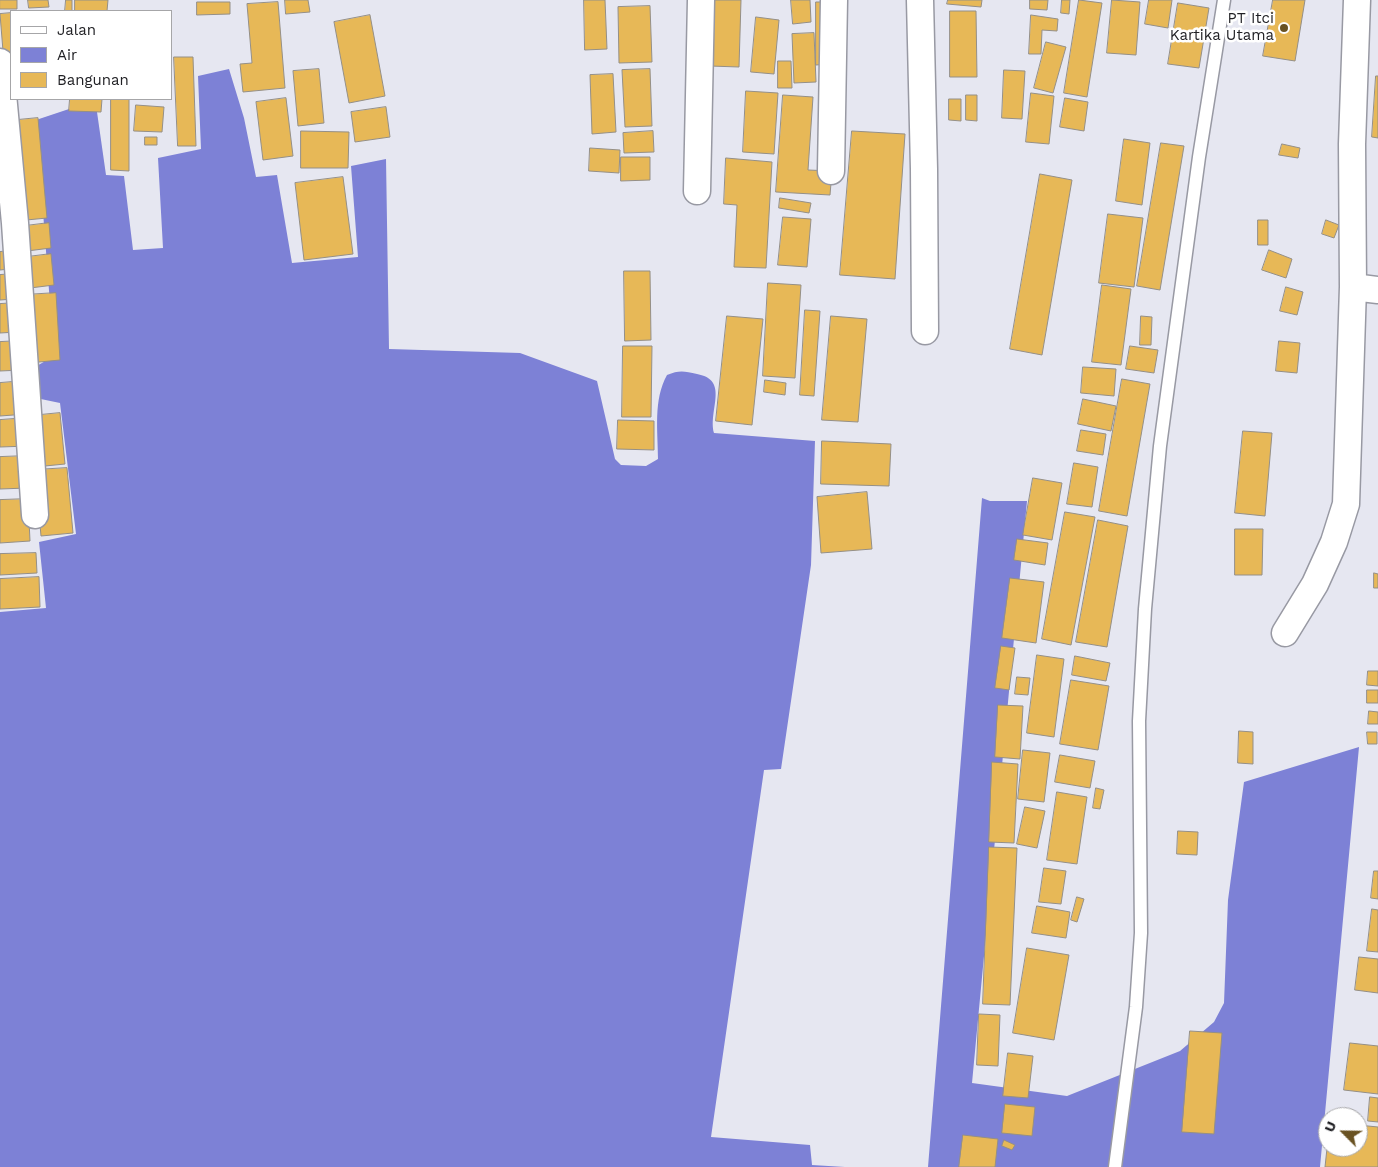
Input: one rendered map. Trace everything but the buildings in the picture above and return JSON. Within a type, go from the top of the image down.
[{"type":"street","points":[[697,191],[701,0]]},
{"type":"street","points":[[831,171],[834,0]]},
{"type":"street","points":[[920,0],[925,331]]},
{"type":"street","points":[[1286,633],[1315,584],[1334,542],[1346,504],[1366,288],[1352,144],[1357,0]]},
{"type":"street","points":[[0,62],[17,251],[35,515]]},
{"type":"lane","points":[[1115,1167],[1136,1008],[1141,934],[1139,722],[1145,609],[1162,437],[1199,157],[1224,0]]},
{"type":"water","points":[[229,69],[244,118],[256,177],[277,175],[292,263],[358,257],[351,166],[386,159],[389,349],[520,353],[597,381],[615,459],[621,465],[646,466],[658,459],[657,416],[660,395],[667,375],[678,372],[707,377],[713,383],[716,397],[714,433],[815,441],[811,565],[781,769],[764,770],[711,1137],[810,1145],[812,1165],[845,1167],[0,1167],[0,612],[46,608],[39,542],[76,534],[60,403],[36,398],[35,367],[54,356],[36,120],[81,105],[96,105],[106,175],[124,176],[133,250],[163,248],[158,158],[201,149],[198,76]]},
{"type":"water","points":[[982,498],[990,501],[1027,501],[972,1083],[1067,1096],[1180,1051],[1214,1022],[1224,1003],[1228,900],[1244,782],[1359,747],[1326,1107],[1318,1107],[1318,1157],[1321,1157],[1320,1167],[928,1167]]},
{"type":"place","name":"PT Itci Kartika Utama","points":[[1284,28]]}]
